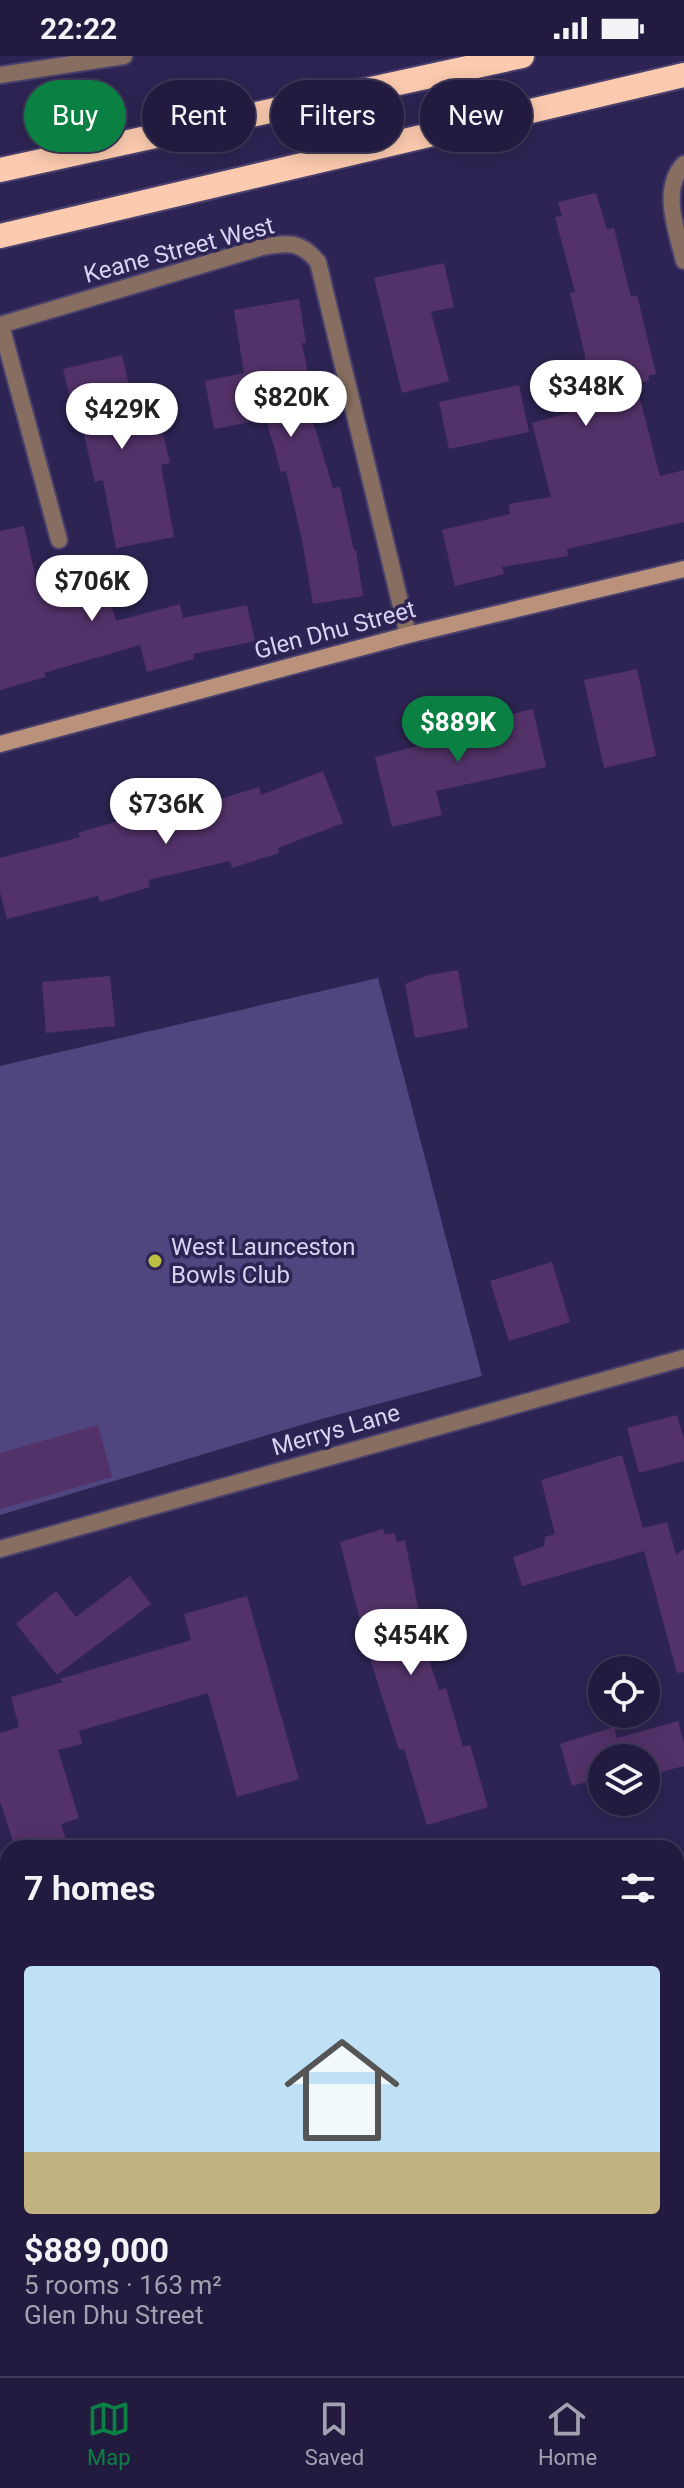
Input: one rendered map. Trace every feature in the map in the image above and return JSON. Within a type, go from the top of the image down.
[{"type":"highway","points":[[0,170],[522,56]]},
{"type":"highway","points":[[0,236],[684,75]]},
{"type":"street","points":[[0,75],[124,56]]},
{"type":"street","points":[[680,170],[672,192],[673,214],[684,261]]},
{"type":"street","name":"Keane Street West","points":[[1,325],[262,247],[296,244],[308,250],[318,262],[408,635]]},
{"type":"street","points":[[1,325],[59,540]]},
{"type":"street","name":"Glen Dhu Street","points":[[0,744],[408,635],[684,569]]},
{"type":"street","name":"Merrys Lane","points":[[0,1549],[684,1358]]},
{"type":"shaded area","points":[[378,978],[482,1376],[318,1420],[0,1515],[0,1066]]},
{"type":"building","points":[[596,193],[607,229],[614,228],[631,297],[637,295],[656,374],[648,376],[650,380],[636,384],[660,476],[684,470],[684,522],[567,549],[568,556],[502,567],[504,574],[455,586],[442,530],[510,514],[509,504],[551,497],[532,423],[589,407],[578,362],[585,360],[585,356],[570,293],[575,292],[555,217],[562,216],[558,202]]},
{"type":"building","points":[[444,263],[454,307],[431,312],[449,381],[402,393],[374,278]]},
{"type":"building","points":[[299,299],[306,343],[302,343],[315,410],[310,411],[333,488],[340,487],[356,550],[363,596],[313,604],[286,471],[281,472],[266,419],[214,429],[205,381],[244,373],[234,310]]},
{"type":"building","points":[[122,355],[137,419],[158,414],[170,463],[161,465],[174,537],[116,548],[103,480],[95,482],[80,418],[75,420],[63,369]]},
{"type":"building","points":[[519,385],[529,432],[449,449],[439,402]]},
{"type":"building","points":[[24,526],[39,592],[102,574],[116,621],[180,604],[183,618],[247,605],[255,641],[193,654],[194,659],[147,672],[140,645],[44,673],[46,677],[0,690],[0,531]]},
{"type":"building","points":[[637,669],[656,756],[604,768],[584,680]]},
{"type":"building","points":[[533,709],[546,767],[436,791],[442,815],[392,827],[375,757],[456,736],[454,727]]},
{"type":"building","points":[[323,771],[343,823],[278,848],[279,853],[232,868],[230,861],[148,880],[150,887],[100,902],[98,896],[7,919],[0,892],[0,858],[80,837],[78,833],[128,818],[193,804],[194,807],[259,787],[261,795]]},
{"type":"building","points":[[458,970],[468,1028],[415,1038],[405,984],[429,975]]},
{"type":"building","points":[[110,976],[115,1026],[46,1033],[42,982]]},
{"type":"building","points":[[552,1262],[570,1322],[509,1341],[490,1281]]},
{"type":"building","points":[[677,1415],[684,1440],[684,1461],[639,1473],[627,1428]]},
{"type":"building","points":[[98,1425],[112,1477],[0,1509],[0,1453]]},
{"type":"building","points":[[622,1455],[643,1528],[667,1522],[676,1555],[684,1549],[684,1672],[677,1673],[644,1551],[522,1586],[513,1557],[544,1546],[545,1537],[555,1534],[541,1480]]},
{"type":"building","points":[[383,1529],[385,1535],[394,1533],[397,1542],[405,1540],[420,1618],[427,1616],[432,1633],[432,1643],[424,1645],[439,1690],[446,1688],[463,1747],[470,1745],[488,1807],[427,1825],[404,1749],[399,1750],[368,1652],[340,1542]]},
{"type":"building","points":[[130,1576],[151,1604],[57,1675],[16,1624],[56,1591],[76,1617]]},
{"type":"building","points":[[247,1596],[299,1779],[237,1797],[208,1693],[79,1731],[82,1744],[58,1750],[79,1818],[61,1824],[66,1840],[12,1840],[0,1801],[0,1733],[19,1727],[11,1697],[191,1640],[184,1614]]},
{"type":"building","points":[[678,1721],[684,1744],[684,1766],[660,1772],[660,1744],[588,1744],[588,1782],[572,1786],[560,1744],[611,1728],[614,1728],[617,1738]]},
{"type":"place","name":"West Launceston Bowls Club","points":[[155,1261]]}]
